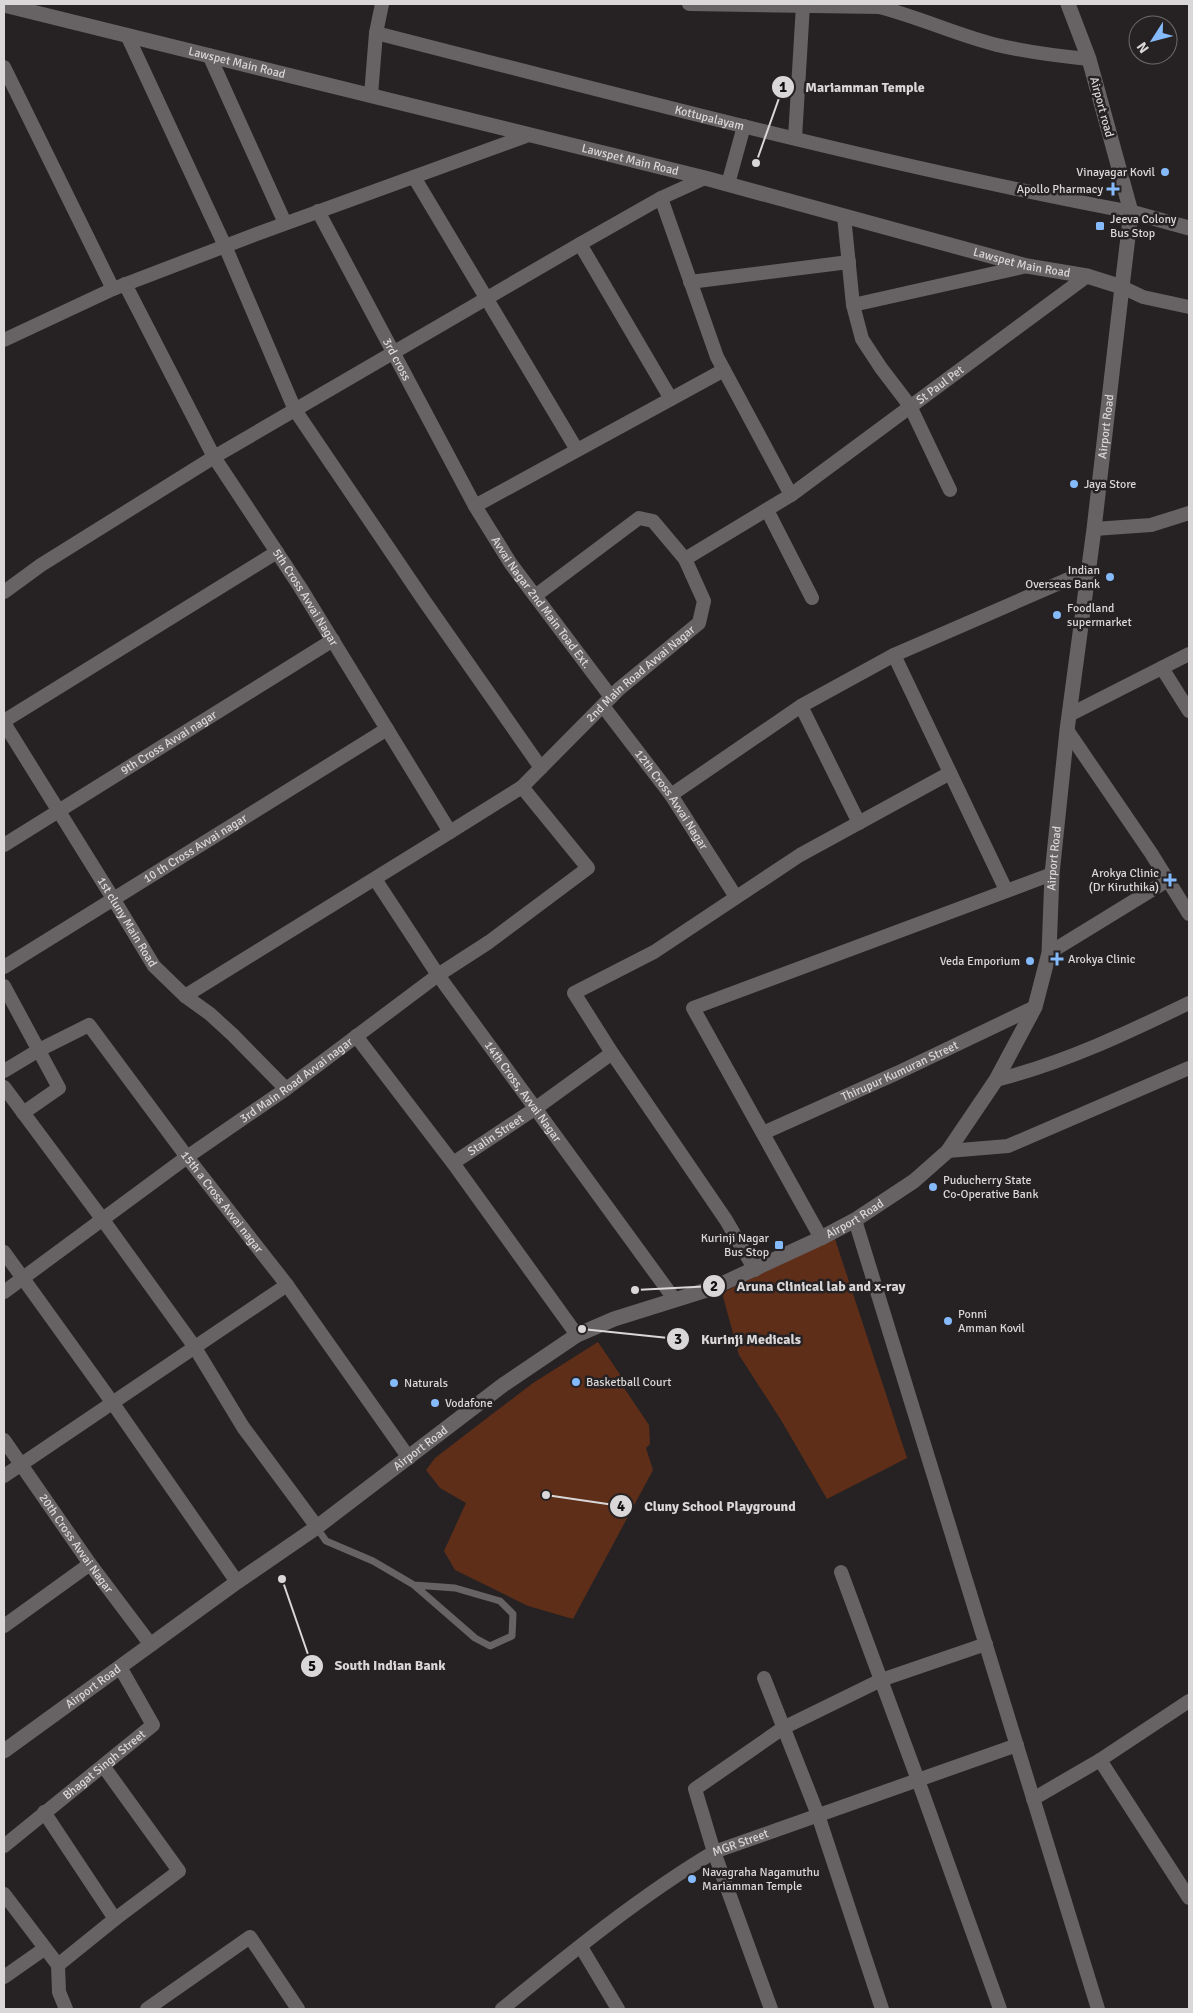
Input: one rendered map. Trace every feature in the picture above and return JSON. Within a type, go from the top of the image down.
[{"type":"street","points":[[372,95],[376,33],[382,4]]},
{"type":"street","points":[[689,4],[879,7],[906,14],[995,44],[1033,53],[1088,59]]},
{"type":"street","name":"Airport road","points":[[1068,4],[1088,59],[1131,212]]},
{"type":"street","name":"Lawspet Main Road","points":[[7,5],[705,178],[1027,266],[1087,276],[1122,287]]},
{"type":"street","points":[[795,138],[803,5]]},
{"type":"street","name":"Kottupalayam","points":[[376,33],[744,126],[1006,188],[1131,212]]},
{"type":"street","points":[[127,35],[225,246],[296,410],[423,599],[541,768]]},
{"type":"street","points":[[209,55],[285,223]]},
{"type":"street","name":"5th Cross Avvai Nagar","points":[[4,67],[119,287],[214,457],[333,640],[450,832]]},
{"type":"street","points":[[728,184],[744,126]]},
{"type":"street","points":[[4,340],[119,287],[285,223],[529,135]]},
{"type":"street","points":[[414,177],[577,450]]},
{"type":"street","points":[[4,592],[41,566],[214,457],[486,297],[661,198],[705,178]]},
{"type":"street","points":[[661,198],[716,357],[791,495]]},
{"type":"street","name":"3rd cross","points":[[318,211],[475,506]]},
{"type":"street","points":[[1189,228],[1131,212],[1122,287],[1142,297],[1189,306]]},
{"type":"street","points":[[844,216],[853,305],[862,339],[880,368],[910,406],[950,490]]},
{"type":"street","points":[[580,244],[671,399]]},
{"type":"street","points":[[690,282],[849,262]]},
{"type":"street","points":[[853,305],[1027,266]]},
{"type":"street","name":"St Paul Pet","points":[[685,559],[791,495],[1087,276]]},
{"type":"street","name":"Airport Road","points":[[4,1751],[316,1527],[503,1385],[577,1334],[614,1319],[712,1288],[820,1238],[855,1220],[914,1180],[948,1151],[996,1080],[1035,1007],[1048,953],[1052,874],[1068,722],[1094,529],[1122,287]]},
{"type":"street","points":[[475,506],[724,370]]},
{"type":"street","name":"Avvai Nagar 2nd Main Toad Ext.","points":[[475,506],[511,564],[607,702]]},
{"type":"street","points":[[767,510],[812,598]]},
{"type":"street","points":[[1094,529],[1151,526],[1189,513]]},
{"type":"street","name":"2nd Main Road Avvai Nagar","points":[[450,832],[522,787],[607,702],[699,623],[704,601],[685,559],[653,521],[640,518],[535,596]]},
{"type":"street","points":[[4,722],[277,552]]},
{"type":"street","points":[[671,795],[801,706],[894,655],[1087,571]]},
{"type":"street","name":"9th Cross Avvai nagar","points":[[4,845],[333,640]]},
{"type":"street","points":[[1189,654],[1068,722],[1189,914]]},
{"type":"street","points":[[894,655],[1006,890]]},
{"type":"street","points":[[1162,668],[1189,711]]},
{"type":"street","name":"12th Cross Avvai Nagar","points":[[607,702],[671,795],[736,897]]},
{"type":"street","points":[[801,706],[859,823]]},
{"type":"street","name":"1st cluny Main Road","points":[[4,722],[154,966],[185,996],[210,1014],[233,1035],[286,1089]]},
{"type":"street","name":"10 th Cross Avvai nagar","points":[[4,967],[387,729]]},
{"type":"street","points":[[754,1270],[726,1220],[612,1054],[574,993],[654,952],[800,855],[950,773]]},
{"type":"street","name":"3rd Main Road Avvai nagar","points":[[4,1292],[187,1157],[286,1089],[438,975],[489,942],[588,868],[522,787]]},
{"type":"street","points":[[185,996],[450,832]]},
{"type":"street","points":[[820,1238],[694,1008],[1052,874]]},
{"type":"street","name":"14th Cross, Avvai Nagar","points":[[375,879],[438,975],[675,1300]]},
{"type":"street","points":[[1048,953],[1168,880]]},
{"type":"street","points":[[4,986],[59,1088],[23,1113]]},
{"type":"street","points":[[996,1080],[1020,1074],[1075,1054],[1189,1003]]},
{"type":"street","name":"Thirupur Kumuran Street","points":[[762,1133],[897,1073],[1035,1007]]},
{"type":"street","name":"15th a Cross Avvai nagar","points":[[4,1071],[39,1050],[90,1025],[187,1157],[286,1285],[409,1458]]},
{"type":"street","points":[[356,1036],[577,1334]]},
{"type":"street","name":"Stalin Street","points":[[452,1163],[536,1108],[612,1054]]},
{"type":"street","points":[[948,1151],[1008,1146],[1189,1068]]},
{"type":"street","points":[[4,1087],[194,1346],[243,1427],[316,1527]]},
{"type":"street","points":[[855,1220],[1098,2009]]},
{"type":"street","points":[[4,1252],[112,1402],[237,1582]]},
{"type":"street","points":[[4,1476],[286,1285]]},
{"type":"street","name":"20th Cross Avvai Nagar","points":[[4,1440],[90,1564],[151,1645]]},
{"type":"street","points":[[4,1626],[90,1564]]},
{"type":"street","points":[[841,1572],[1000,2009]]},
{"type":"street","points":[[770,2009],[714,1852],[695,1789],[783,1728],[881,1680],[986,1644]]},
{"type":"street","name":"Bhagat Singh Street","points":[[4,1846],[153,1726],[120,1668]]},
{"type":"street","points":[[764,1678],[818,1815],[882,2009]]},
{"type":"street","points":[[1034,1799],[1100,1760],[1189,1701]]},
{"type":"street","name":"MGR Street","points":[[511,2006],[581,1947],[678,1874],[714,1852],[1017,1745]]},
{"type":"street","points":[[1100,1760],[1189,1898]]},
{"type":"street","points":[[58,1965],[179,1871],[104,1767]]},
{"type":"street","points":[[44,1812],[115,1919]]},
{"type":"street","points":[[4,1894],[58,1965],[59,1992],[66,2009]]},
{"type":"street","points":[[147,2009],[250,1937],[298,2009]]},
{"type":"street","points":[[581,1947],[618,2009]]},
{"type":"street","points":[[4,1977],[44,1949]]},
{"type":"lane","points":[[316,1527],[326,1540],[372,1561],[414,1585],[475,1638],[490,1646],[512,1636],[513,1614],[500,1601],[455,1588],[414,1585]]},
{"type":"shaded area","points":[[834,1236],[907,1458],[827,1499],[781,1420],[739,1355],[722,1293]]},
{"type":"shaded area","points":[[598,1342],[623,1379],[620,1382],[649,1425],[650,1444],[646,1448],[653,1470],[573,1619],[528,1606],[455,1570],[444,1551],[466,1503],[440,1488],[426,1470],[435,1458],[533,1383]]},
{"type":"place","name":"Mariamman Temple","points":[[756,163]]},
{"type":"place","name":"Vinayagar Kovil","points":[[1165,172]]},
{"type":"place","name":"Apollo Pharmacy","points":[[1113,189]]},
{"type":"place","name":"Jeeva Colony Bus Stop","points":[[1100,226]]},
{"type":"place","name":"Jaya Store","points":[[1074,484]]},
{"type":"place","name":"Indian Overseas Bank","points":[[1110,577]]},
{"type":"place","name":"Foodland supermarket","points":[[1057,615]]},
{"type":"place","name":"Arokya Clinic (Dr Kiruthika)","points":[[1170,880]]},
{"type":"place","name":"Arokya Clinic","points":[[1057,959]]},
{"type":"place","name":"Veda Emporium","points":[[1030,961]]},
{"type":"place","name":"Puducherry State Co-Operative Bank","points":[[933,1187]]},
{"type":"place","name":"Kurinji Nagar Bus Stop","points":[[779,1245]]},
{"type":"place","name":"Aruna Clinical lab and x-ray","points":[[635,1290]]},
{"type":"place","name":"Ponni Amman Kovil","points":[[948,1321]]},
{"type":"place","name":"Kurinji Medicals","points":[[582,1329]]},
{"type":"place","name":"Basketball Court","points":[[576,1382]]},
{"type":"place","name":"Naturals","points":[[394,1383]]},
{"type":"place","name":"Vodafone","points":[[435,1403]]},
{"type":"place","name":"Cluny School Playground","points":[[546,1495]]},
{"type":"place","name":"South Indian Bank","points":[[282,1579]]},
{"type":"place","name":"Navagraha Nagamuthu Mariamman Temple","points":[[692,1879]]}]
